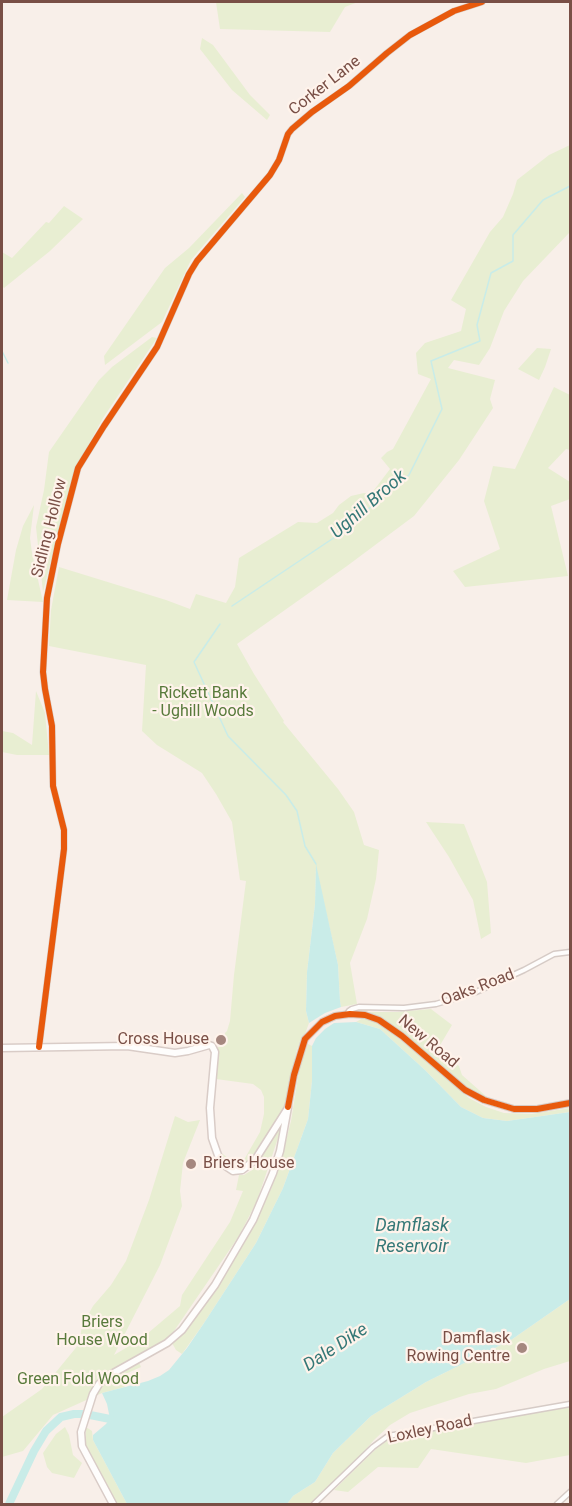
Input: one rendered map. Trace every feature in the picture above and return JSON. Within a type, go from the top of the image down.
[{"type":"main road","points":[[2,1048],[127,1046],[175,1053],[212,1046],[215,1052],[210,1108],[212,1138],[220,1161],[233,1171],[243,1170],[255,1160],[288,1107]]},
{"type":"main road","points":[[113,1504],[82,1446],[81,1432],[93,1394],[108,1376],[167,1343],[182,1330],[215,1285],[253,1220],[273,1173],[280,1151],[288,1107]]},
{"type":"street","name":"Corker Lane","points":[[167,324],[197,261],[270,175],[292,129],[349,86],[410,35],[453,11],[483,2]]},
{"type":"street","name":"Sidling Hollow","points":[[39,1047],[64,849],[64,830],[53,786],[52,726],[43,672],[50,576],[78,468],[157,346],[167,324]]},
{"type":"street","name":"Oaks Road","points":[[347,1014],[352,1009],[359,1008],[404,1008],[436,1004],[476,992],[554,954],[570,952]]},
{"type":"street","name":"New Road","points":[[347,1014],[365,1015],[380,1020],[465,1090],[484,1100],[514,1109],[537,1109],[570,1103]]},
{"type":"street","points":[[288,1107],[305,1039],[322,1022],[347,1014]]},
{"type":"street","name":"Loxley Road","points":[[314,1504],[373,1447],[388,1436],[570,1404]]},
{"type":"street","points":[[557,1504],[570,1492]]},
{"type":"green space","points":[[216,2],[358,2],[345,7],[330,32],[220,29]]},
{"type":"green space","points":[[202,38],[213,45],[250,95],[270,115],[267,120],[232,90],[200,49]]},
{"type":"green space","name":"Rickett Bank - Ughill Woods","points":[[570,145],[570,232],[523,281],[504,311],[490,348],[479,365],[454,360],[448,368],[495,380],[490,399],[493,408],[459,460],[414,516],[237,644],[283,722],[354,812],[364,845],[379,850],[376,879],[367,919],[350,963],[357,1004],[341,1007],[338,965],[316,868],[315,904],[307,972],[306,1011],[309,1023],[297,1049],[286,1106],[249,1161],[241,1167],[232,1167],[219,1151],[232,1161],[241,1162],[245,1158],[260,1132],[264,1114],[264,1097],[261,1090],[253,1084],[216,1079],[218,1047],[223,1047],[230,1021],[246,881],[240,880],[232,822],[202,773],[157,745],[142,731],[146,665],[49,646],[51,610],[59,567],[190,609],[196,594],[226,603],[235,587],[239,558],[298,522],[317,523],[333,513],[351,496],[371,494],[390,469],[381,458],[393,449],[431,379],[418,374],[416,353],[425,343],[461,331],[466,309],[451,300],[490,232],[503,217],[517,180],[549,155]]},
{"type":"green space","points":[[242,193],[245,197],[191,260],[162,322],[105,365],[104,356],[165,268],[189,248]]},
{"type":"green space","points":[[64,206],[83,219],[50,251],[4,288],[2,286],[2,252],[12,258]]},
{"type":"green space","points":[[152,337],[157,338],[103,418],[76,468],[43,592],[36,527],[49,452],[99,380],[112,367]]},
{"type":"green space","points":[[537,348],[551,349],[539,380],[518,369]]},
{"type":"green space","points":[[554,387],[570,395],[570,450],[566,449],[548,468],[570,482],[570,499],[551,506],[568,576],[465,587],[453,571],[500,549],[484,501],[493,466],[515,469]]},
{"type":"green space","points":[[34,505],[30,538],[43,602],[7,600],[16,550],[23,526]]},
{"type":"green space","points":[[36,691],[45,713],[49,755],[17,755],[2,752],[2,731],[13,733],[32,745]]},
{"type":"green space","points":[[426,822],[464,824],[487,882],[491,933],[481,939],[473,900]]},
{"type":"green space","points":[[431,1009],[452,1025],[439,1047],[459,1066],[462,1075],[488,1098],[469,1089],[404,1034],[381,1017],[368,1012]]},
{"type":"green space","points":[[363,1018],[379,1023],[469,1098],[486,1107],[504,1113],[532,1114],[570,1108],[570,1112],[507,1121],[483,1118],[461,1107],[380,1029],[356,1022]]},
{"type":"green space","points":[[308,1044],[312,1046],[312,1081],[308,1119],[283,1188],[256,1243],[182,1354],[172,1343],[186,1329],[251,1229],[271,1189],[291,1121],[300,1065]]},
{"type":"green space","points":[[175,1116],[188,1122],[200,1120],[183,1163],[180,1191],[182,1206],[160,1265],[114,1355],[141,1339],[180,1306],[182,1295],[230,1222],[243,1191],[236,1190],[239,1175],[252,1170],[284,1120],[257,1201],[239,1236],[174,1331],[164,1341],[137,1358],[141,1367],[121,1376],[125,1387],[102,1393],[53,1415],[23,1451],[2,1457],[2,1417],[42,1389],[79,1344],[82,1326],[93,1306],[111,1285],[126,1261],[149,1200]]},
{"type":"green space","points":[[570,1299],[570,1361],[496,1389],[469,1394],[410,1413],[390,1425],[352,1465],[309,1504],[287,1504],[293,1496],[315,1482],[333,1453],[371,1416],[426,1382],[511,1340]]},
{"type":"green space","points":[[570,1406],[570,1455],[526,1463],[431,1449],[418,1468],[378,1467],[348,1492],[334,1490],[389,1439]]},
{"type":"green space","points":[[65,1427],[73,1455],[82,1463],[74,1478],[52,1473],[47,1467],[43,1453],[56,1434]]},
{"type":"green space","points":[[86,1427],[92,1431],[93,1440],[127,1504],[117,1504],[87,1450]]},
{"type":"water","points":[[316,864],[338,965],[341,1007],[309,1023],[306,1011],[307,972],[315,904]]},
{"type":"water","name":"Damflask Reservoir","points":[[356,1022],[380,1029],[461,1107],[483,1118],[507,1121],[570,1112],[570,1299],[511,1340],[426,1382],[371,1416],[333,1453],[315,1482],[293,1496],[287,1504],[127,1504],[93,1440],[93,1435],[110,1419],[102,1393],[160,1376],[169,1370],[187,1348],[256,1243],[283,1188],[308,1119],[312,1081],[312,1046],[316,1038],[334,1023]]},
{"type":"waterway","name":"Ughill Brook","points":[[232,606],[347,529],[409,475],[442,409],[431,361],[480,341],[477,325],[491,273],[513,261],[513,235],[543,200],[570,186]]},
{"type":"waterway","points":[[2,351],[8,363]]},
{"type":"waterway","name":"Ughill Brook","points":[[220,624],[194,662],[228,736],[286,795],[297,811],[305,846],[316,864]]},
{"type":"waterway","points":[[9,1504],[34,1451],[46,1431],[61,1417],[85,1414],[110,1419]]},
{"type":"cycle path","points":[[39,1047],[64,849],[64,830],[53,786],[52,726],[43,672],[47,598],[58,544],[78,468],[157,347],[197,261],[270,175],[292,129],[349,86],[410,35],[454,11],[482,2]]},
{"type":"cycle path","points":[[288,1107],[294,1075],[305,1039],[322,1022],[335,1016],[350,1014],[365,1015],[379,1020],[402,1036],[465,1090],[484,1100],[514,1109],[537,1109],[570,1103]]},
{"type":"place","name":"Cross House","points":[[221,1040]]},
{"type":"place","name":"Briers House","points":[[191,1164]]},
{"type":"place","name":"Damflask Rowing Centre","points":[[522,1348]]},
{"type":"park label","name":"Briers House Wood","points":[[102,1332]]},
{"type":"park label","name":"Green Fold Wood","points":[[78,1380]]},
{"type":"water label","name":"Dale Dike","points":[[336,1348]]}]
